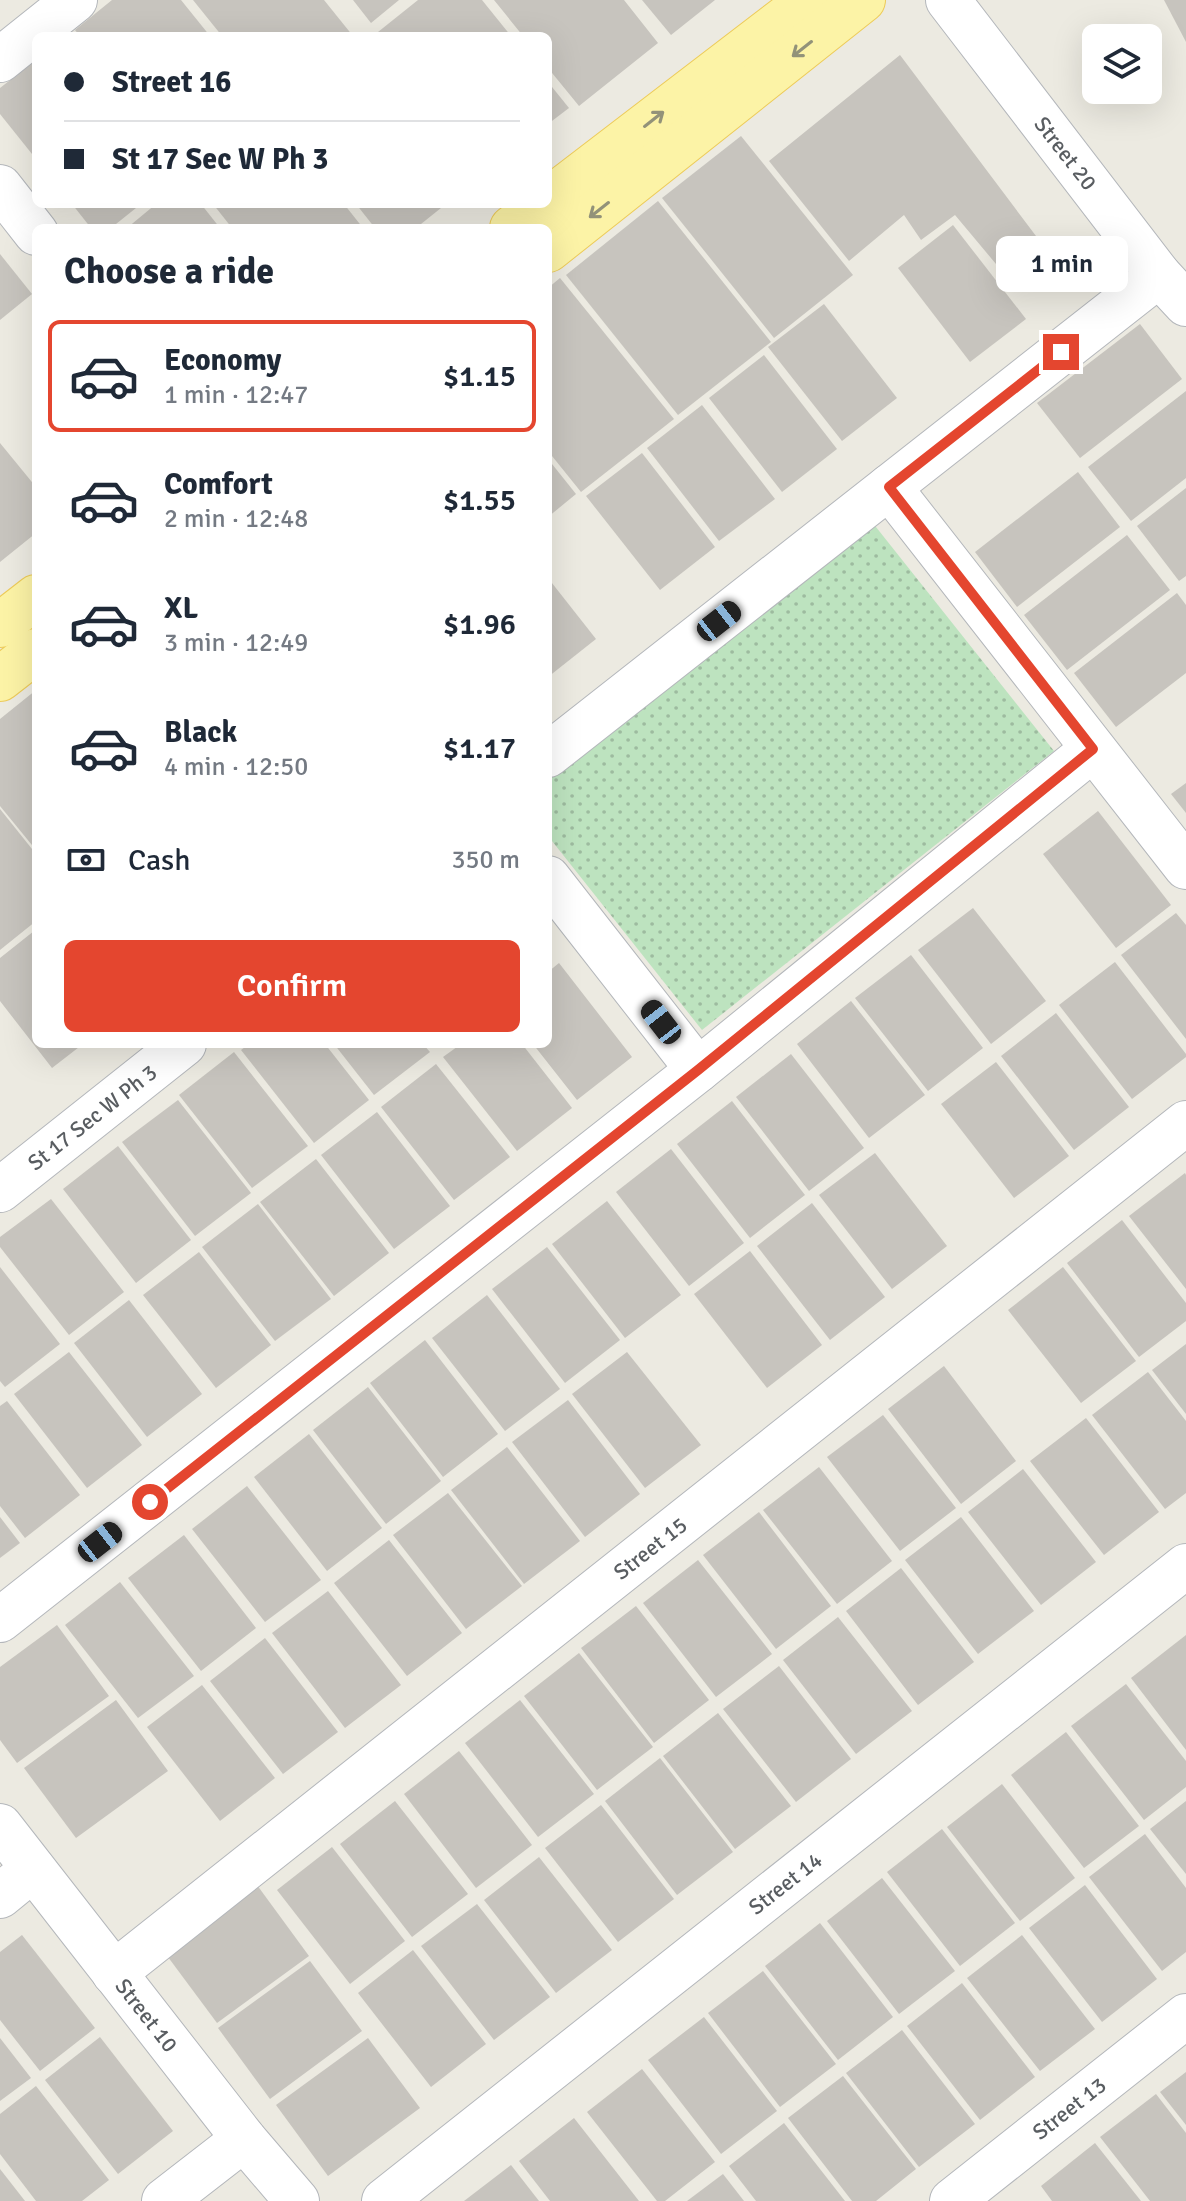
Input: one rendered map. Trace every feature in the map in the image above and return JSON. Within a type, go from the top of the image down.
[{"type":"main road","points":[[552,197],[809,0]]},
{"type":"main road","points":[[552,247],[863,0]]},
{"type":"main road","points":[[517,224],[538,208]]},
{"type":"main road","points":[[0,625],[32,600]]},
{"type":"main road","points":[[0,679],[32,654]]},
{"type":"street","points":[[35,32],[75,0]]},
{"type":"street","name":"Street 20","points":[[948,0],[1172,290]]},
{"type":"street","points":[[0,60],[32,34]]},
{"type":"street","points":[[0,187],[32,228]]},
{"type":"street","points":[[552,752],[889,487],[1172,290]]},
{"type":"street","points":[[889,487],[1186,867]]},
{"type":"street","points":[[0,1620],[698,1070],[1093,749]]},
{"type":"street","points":[[552,883],[698,1070]]},
{"type":"street","name":"St 17 Sec W Ph 3","points":[[0,1190],[179,1048]]},
{"type":"street","name":"Street 15","points":[[114,1973],[1186,1123]]},
{"type":"street","name":"Street 14","points":[[384,2201],[1186,1566]]},
{"type":"street","name":"Street 10","points":[[0,1826],[244,2139],[297,2201]]},
{"type":"street","points":[[0,1896],[33,1869]]},
{"type":"street","name":"Street 13","points":[[952,2201],[1186,2016]]},
{"type":"street","points":[[164,2201],[244,2139]]},
{"type":"green space","points":[[872,522],[1054,751],[702,1030],[552,841],[552,775]]},
{"type":"building","points":[[112,0],[181,0],[207,32],[77,32],[75,30]]},
{"type":"building","points":[[193,0],[324,0],[350,32],[219,32]]},
{"type":"building","points":[[353,0],[399,0],[371,23]]},
{"type":"building","points":[[418,0],[482,0],[508,32],[378,32]]},
{"type":"building","points":[[494,0],[624,0],[658,43],[579,106],[552,73],[552,32],[520,32]]},
{"type":"building","points":[[642,0],[715,0],[671,35]]},
{"type":"building","points":[[1164,0],[1186,0],[1186,42]]},
{"type":"building","points":[[900,55],[1036,236],[996,264],[955,215],[921,240],[904,215],[849,261],[769,161]]},
{"type":"building","points":[[32,63],[32,154],[0,114],[0,88]]},
{"type":"building","points":[[552,87],[569,108],[552,121]]},
{"type":"building","points":[[741,136],[853,275],[774,338],[662,198]]},
{"type":"building","points":[[658,201],[771,342],[678,415],[566,275]]},
{"type":"building","points":[[75,208],[136,208],[116,224],[88,224]]},
{"type":"building","points":[[151,208],[204,208],[217,224],[132,224]]},
{"type":"building","points":[[216,208],[347,208],[360,224],[229,224]]},
{"type":"building","points":[[359,208],[441,208],[421,224],[372,224]]},
{"type":"building","points":[[953,225],[1026,319],[970,362],[898,268]]},
{"type":"building","points":[[0,254],[32,294],[0,320]]},
{"type":"building","points":[[560,278],[674,419],[581,492],[552,456],[552,285]]},
{"type":"building","points":[[824,304],[897,398],[842,441],[768,347]]},
{"type":"building","points":[[1140,324],[1182,379],[1080,458],[1037,403]]},
{"type":"building","points":[[764,355],[837,449],[782,492],[709,398]]},
{"type":"building","points":[[1186,391],[1186,478],[1131,521],[1088,467]]},
{"type":"building","points":[[702,405],[775,499],[719,541],[647,448]]},
{"type":"building","points":[[0,443],[32,482],[32,536],[0,562]]},
{"type":"building","points":[[642,453],[715,547],[660,590],[586,496]]},
{"type":"building","points":[[552,464],[576,494],[552,514]]},
{"type":"building","points":[[1078,472],[1120,527],[1017,607],[975,552]]},
{"type":"building","points":[[1186,488],[1186,576],[1179,581],[1137,526]]},
{"type":"building","points":[[1127,535],[1170,590],[1067,670],[1024,615]]},
{"type":"building","points":[[552,583],[596,639],[552,674]]},
{"type":"building","points":[[1177,593],[1186,605],[1186,673],[1116,727],[1074,673]]},
{"type":"building","points":[[32,693],[32,845],[0,806],[0,719]]},
{"type":"building","points":[[1186,783],[1186,813],[1171,794]]},
{"type":"building","points":[[0,809],[32,849],[32,924],[0,950]]},
{"type":"building","points":[[1098,811],[1171,905],[1116,948],[1043,854]]},
{"type":"building","points":[[973,908],[1046,1001],[991,1044],[918,950]]},
{"type":"building","points":[[1176,913],[1186,925],[1186,1039],[1121,955]]},
{"type":"building","points":[[32,933],[32,1042],[0,1001],[0,958]]},
{"type":"building","points":[[911,955],[983,1048],[928,1091],[855,998]]},
{"type":"building","points":[[1115,962],[1186,1054],[1132,1099],[1059,1005]]},
{"type":"building","points":[[559,963],[632,1057],[577,1100],[536,1048],[552,1048],[552,969]]},
{"type":"building","points":[[851,1001],[925,1095],[869,1138],[797,1044]]},
{"type":"building","points":[[1056,1013],[1129,1107],[1074,1150],[1001,1056]]},
{"type":"building","points":[[36,1048],[78,1048],[52,1068]]},
{"type":"building","points":[[328,1048],[369,1100],[314,1143],[241,1050]]},
{"type":"building","points":[[337,1048],[426,1048],[430,1052],[374,1095]]},
{"type":"building","points":[[455,1048],[525,1048],[572,1108],[517,1151],[443,1057]]},
{"type":"building","points":[[234,1052],[308,1146],[252,1188],[179,1095]]},
{"type":"building","points":[[791,1054],[864,1148],[809,1191],[736,1097]]},
{"type":"building","points":[[996,1062],[1069,1156],[1014,1198],[941,1104]]},
{"type":"building","points":[[436,1064],[510,1157],[454,1200],[381,1107]]},
{"type":"building","points":[[178,1100],[251,1193],[195,1236],[122,1142]]},
{"type":"building","points":[[732,1101],[805,1195],[750,1238],[677,1144]]},
{"type":"building","points":[[377,1112],[450,1206],[394,1249],[321,1155]]},
{"type":"building","points":[[118,1146],[191,1240],[136,1283],[63,1189]]},
{"type":"building","points":[[671,1149],[744,1243],[689,1286],[616,1192]]},
{"type":"building","points":[[875,1153],[947,1246],[892,1289],[819,1195]]},
{"type":"building","points":[[316,1159],[389,1253],[334,1296],[260,1202]]},
{"type":"building","points":[[1186,1175],[1186,1289],[1129,1216]]},
{"type":"building","points":[[51,1199],[124,1292],[69,1335],[0,1247],[0,1237]]},
{"type":"building","points":[[607,1201],[681,1295],[625,1338],[552,1244]]},
{"type":"building","points":[[812,1203],[885,1297],[830,1340],[757,1246]]},
{"type":"building","points":[[258,1204],[331,1299],[275,1341],[202,1247]]},
{"type":"building","points":[[1122,1220],[1186,1303],[1186,1321],[1139,1357],[1067,1263]]},
{"type":"building","points":[[547,1247],[620,1340],[565,1383],[492,1289]]},
{"type":"building","points":[[750,1251],[822,1345],[767,1388],[694,1294]]},
{"type":"building","points":[[199,1252],[271,1345],[216,1388],[143,1295]]},
{"type":"building","points":[[0,1267],[60,1344],[5,1387],[0,1381]]},
{"type":"building","points":[[1063,1267],[1136,1361],[1081,1403],[1008,1310]]},
{"type":"building","points":[[487,1295],[560,1389],[505,1431],[432,1338]]},
{"type":"building","points":[[129,1300],[202,1394],[147,1437],[74,1343]]},
{"type":"building","points":[[425,1340],[498,1434],[443,1477],[370,1383]]},
{"type":"building","points":[[1186,1344],[1186,1414],[1152,1370]]},
{"type":"building","points":[[69,1352],[142,1445],[87,1488],[14,1394]]},
{"type":"building","points":[[627,1352],[701,1445],[645,1488],[572,1394]]},
{"type":"building","points":[[944,1366],[1016,1461],[961,1504],[888,1409]]},
{"type":"building","points":[[1148,1372],[1186,1421],[1186,1493],[1165,1509],[1092,1415]]},
{"type":"building","points":[[368,1387],[441,1481],[386,1524],[313,1430]]},
{"type":"building","points":[[568,1400],[640,1494],[585,1537],[512,1442]]},
{"type":"building","points":[[7,1401],[80,1495],[25,1538],[0,1506],[0,1406]]},
{"type":"building","points":[[883,1415],[956,1508],[900,1551],[827,1457]]},
{"type":"building","points":[[1086,1418],[1159,1512],[1104,1555],[1030,1461]]},
{"type":"building","points":[[309,1434],[382,1528],[327,1571],[254,1477]]},
{"type":"building","points":[[507,1447],[580,1541],[524,1584],[451,1490]]},
{"type":"building","points":[[819,1467],[892,1561],[837,1604],[763,1510]]},
{"type":"building","points":[[1023,1469],[1096,1562],[1041,1605],[968,1512]]},
{"type":"building","points":[[247,1486],[321,1580],[265,1622],[192,1529]]},
{"type":"building","points":[[448,1493],[522,1586],[466,1629],[393,1535]]},
{"type":"building","points":[[759,1512],[831,1606],[776,1649],[703,1555]]},
{"type":"building","points":[[0,1517],[20,1543],[0,1558]]},
{"type":"building","points":[[961,1517],[1034,1611],[978,1654],[905,1560]]},
{"type":"building","points":[[184,1535],[256,1628],[201,1671],[128,1578]]},
{"type":"building","points":[[389,1540],[462,1633],[407,1676],[334,1583]]},
{"type":"building","points":[[698,1560],[772,1654],[716,1697],[643,1603]]},
{"type":"building","points":[[901,1568],[974,1662],[918,1705],[846,1611]]},
{"type":"building","points":[[120,1582],[194,1676],[138,1718],[65,1625]]},
{"type":"building","points":[[328,1591],[401,1685],[345,1728],[272,1633]]},
{"type":"building","points":[[636,1606],[709,1700],[654,1743],[581,1648]]},
{"type":"building","points":[[838,1617],[912,1711],[856,1754],[783,1660]]},
{"type":"building","points":[[57,1625],[109,1696],[17,1763],[0,1740],[0,1667]]},
{"type":"building","points":[[1186,1635],[1186,1750],[1131,1678]]},
{"type":"building","points":[[265,1638],[338,1732],[283,1774],[210,1681]]},
{"type":"building","points":[[579,1653],[653,1747],[597,1790],[524,1696]]},
{"type":"building","points":[[779,1666],[851,1759],[796,1802],[723,1709]]},
{"type":"building","points":[[1126,1684],[1186,1761],[1186,1787],[1144,1820],[1071,1726]]},
{"type":"building","points":[[202,1685],[275,1778],[220,1821],[147,1727]]},
{"type":"building","points":[[116,1700],[168,1771],[76,1838],[24,1768]]},
{"type":"building","points":[[520,1700],[594,1794],[538,1837],[465,1743]]},
{"type":"building","points":[[718,1713],[791,1806],[735,1849],[663,1756]]},
{"type":"building","points":[[1066,1732],[1139,1826],[1084,1868],[1011,1775]]},
{"type":"building","points":[[459,1751],[532,1845],[476,1888],[404,1794]]},
{"type":"building","points":[[660,1758],[733,1852],[677,1895],[605,1801]]},
{"type":"building","points":[[1002,1784],[1075,1878],[1020,1921],[947,1827]]},
{"type":"building","points":[[395,1801],[468,1894],[412,1937],[340,1844]]},
{"type":"building","points":[[1186,1801],[1186,1874],[1150,1829]]},
{"type":"building","points":[[601,1805],[674,1899],[618,1942],[545,1848]]},
{"type":"building","points":[[942,1829],[1015,1923],[960,1966],[887,1872]]},
{"type":"building","points":[[1145,1834],[1186,1888],[1186,1952],[1162,1971],[1089,1877]]},
{"type":"building","points":[[332,1847],[405,1941],[350,1984],[277,1890]]},
{"type":"building","points":[[539,1857],[612,1950],[556,1993],[484,1900]]},
{"type":"building","points":[[882,1878],[955,1971],[899,2014],[827,1921]]},
{"type":"building","points":[[257,1885],[309,1956],[217,2023],[165,1953]]},
{"type":"building","points":[[1085,1885],[1157,1979],[1102,2022],[1029,1928]]},
{"type":"building","points":[[477,1904],[550,1997],[494,2040],[421,1946]]},
{"type":"building","points":[[820,1923],[893,2017],[838,2060],[765,1966]]},
{"type":"building","points":[[22,1935],[95,2028],[40,2071],[0,2020],[0,1952]]},
{"type":"building","points":[[1022,1935],[1095,2029],[1040,2071],[967,1978]]},
{"type":"building","points":[[413,1950],[486,2044],[431,2087],[358,1993]]},
{"type":"building","points":[[310,1961],[362,2031],[270,2099],[218,2028]]},
{"type":"building","points":[[763,1971],[836,2064],[780,2107],[708,2013]]},
{"type":"building","points":[[962,1983],[1035,2077],[980,2120],[907,2026]]},
{"type":"building","points":[[704,2017],[777,2111],[721,2154],[648,2060]]},
{"type":"building","points":[[902,2030],[975,2124],[919,2167],[846,2073]]},
{"type":"building","points":[[100,2037],[173,2131],[118,2174],[45,2080]]},
{"type":"building","points":[[0,2038],[31,2078],[0,2101]]},
{"type":"building","points":[[368,2038],[420,2108],[328,2176],[276,2105]]},
{"type":"building","points":[[642,2069],[715,2162],[665,2201],[657,2201],[587,2112]]},
{"type":"building","points":[[1186,2072],[1186,2125],[1160,2092]]},
{"type":"building","points":[[843,2076],[916,2169],[876,2201],[852,2201],[788,2118]]},
{"type":"building","points":[[36,2086],[109,2180],[82,2201],[36,2201],[0,2154],[0,2114]]},
{"type":"building","points":[[1156,2094],[1186,2133],[1186,2201],[1150,2201],[1100,2137]]},
{"type":"building","points":[[574,2118],[639,2201],[550,2201],[519,2161]]},
{"type":"building","points":[[784,2123],[845,2201],[756,2201],[729,2166]]},
{"type":"building","points":[[1095,2143],[1141,2201],[1052,2201],[1041,2186]]},
{"type":"building","points":[[511,2165],[539,2201],[464,2201]]},
{"type":"building","points":[[0,2169],[25,2201],[0,2201]]},
{"type":"building","points":[[723,2174],[744,2201],[687,2201]]},
{"type":"route","points":[[150,1502],[698,1070],[1093,749],[889,487],[1061,352]]}]
